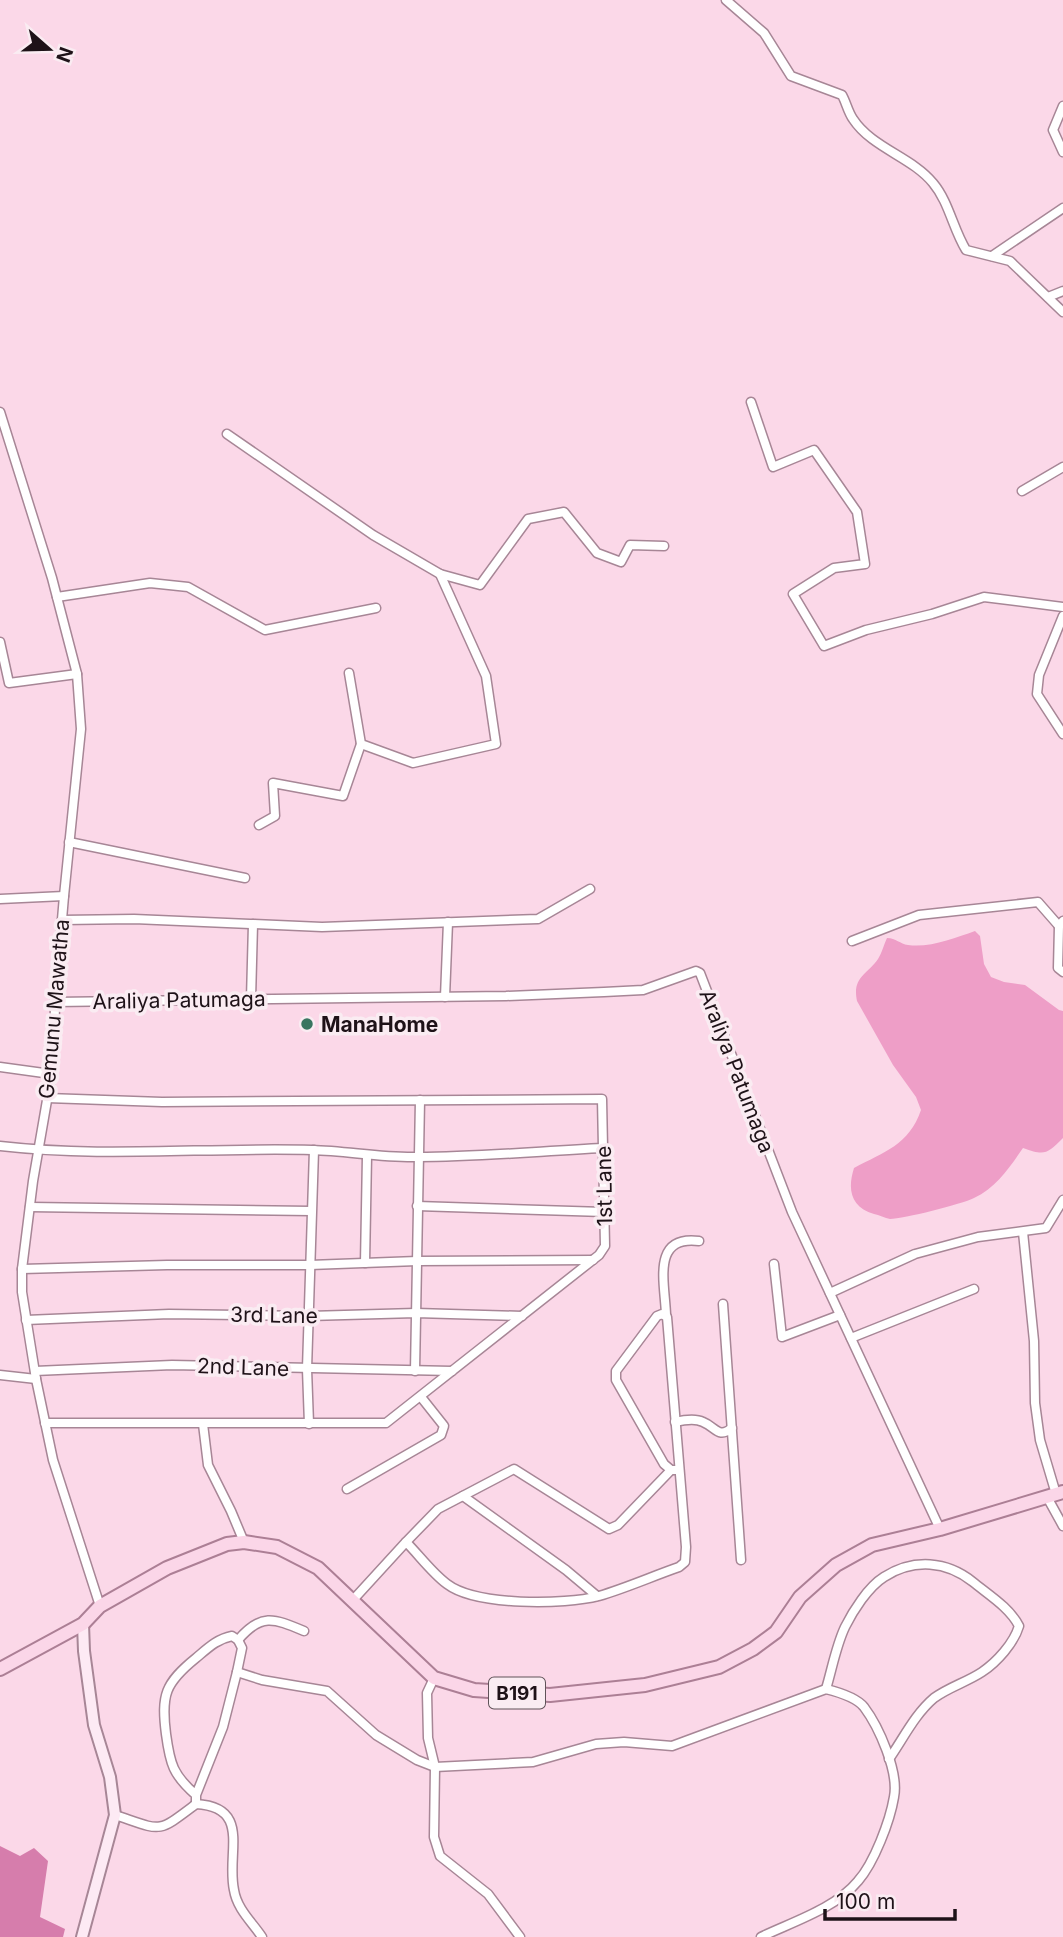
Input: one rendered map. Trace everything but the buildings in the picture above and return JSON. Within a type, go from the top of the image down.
[{"type":"main road","name":"B191","points":[[0,1669],[83,1624],[100,1606],[167,1569],[228,1544],[244,1542],[277,1547],[318,1568],[434,1678],[474,1690],[550,1695],[645,1685],[719,1667],[753,1649],[776,1632],[800,1597],[851,1555],[893,1538],[940,1529],[1055,1494]]},
{"type":"street","points":[[726,0],[764,33],[791,76],[842,95],[853,120],[882,146],[934,183],[947,208],[956,235],[966,250],[1010,261],[1063,312]]},
{"type":"street","points":[[1063,106],[1053,130],[1063,152]]},
{"type":"street","points":[[992,256],[1063,208]]},
{"type":"street","points":[[1048,297],[1063,291]]},
{"type":"street","points":[[751,402],[773,467],[814,450],[857,512],[865,565],[834,568],[793,594],[824,646],[984,597],[1063,607]]},
{"type":"street","name":"Gemunu Mawatha","points":[[0,412],[57,597],[77,674],[81,729],[64,896],[51,1074],[22,1269],[26,1320],[53,1460],[100,1606]]},
{"type":"street","points":[[227,434],[373,534],[440,574],[480,585],[528,519],[564,512],[597,552],[621,562],[630,545],[664,546]]},
{"type":"street","points":[[1021,491],[1063,467]]},
{"type":"street","points":[[361,744],[414,763],[495,744],[486,676],[440,574]]},
{"type":"street","points":[[57,597],[150,583],[188,587],[265,630],[376,608]]},
{"type":"street","points":[[1063,616],[1039,675],[1037,694],[1063,734]]},
{"type":"street","points":[[0,642],[9,683]]},
{"type":"street","points":[[259,825],[275,817],[273,783],[343,796],[361,744],[348,673]]},
{"type":"street","points":[[0,686],[77,674]]},
{"type":"street","points":[[69,842],[245,878]]},
{"type":"street","points":[[62,920],[134,919],[322,927],[538,919],[590,889]]},
{"type":"street","points":[[0,899],[64,896]]},
{"type":"street","points":[[852,941],[919,915],[1038,902],[1061,923],[1059,968],[1063,972]]},
{"type":"street","points":[[445,997],[448,922]]},
{"type":"street","points":[[251,999],[253,924]]},
{"type":"street","name":"Araliya Patumaga","points":[[55,1002],[445,997],[643,990],[696,971],[700,973],[792,1212],[940,1529]]},
{"type":"street","points":[[0,1067],[51,1074]]},
{"type":"street","name":"1st Lane","points":[[47,1098],[162,1102],[602,1099],[605,1246],[593,1260]]},
{"type":"street","points":[[415,1371],[420,1100]]},
{"type":"street","points":[[0,1146],[38,1151],[131,1153],[314,1150],[367,1156],[419,1157],[603,1148]]},
{"type":"street","points":[[309,1424],[307,1369],[314,1150]]},
{"type":"street","points":[[365,1263],[367,1156]]},
{"type":"street","points":[[830,1293],[915,1254],[978,1237],[1046,1228],[1063,1200]]},
{"type":"street","points":[[417,1206],[604,1212]]},
{"type":"street","points":[[30,1207],[311,1211]]},
{"type":"street","points":[[1023,1232],[1040,1440],[1063,1526]]},
{"type":"street","points":[[407,1542],[447,1584],[473,1595],[509,1601],[534,1602],[597,1596],[679,1567],[685,1562],[675,1470],[675,1422],[663,1258],[669,1247],[688,1239],[699,1241]]},
{"type":"street","points":[[22,1269],[593,1260]]},
{"type":"street","points":[[45,1423],[386,1423],[593,1260]]},
{"type":"street","points":[[775,1264],[782,1337],[840,1315]]},
{"type":"street","points":[[851,1338],[974,1289]]},
{"type":"street","points":[[723,1304],[741,1560]]},
{"type":"street","name":"3rd Lane","points":[[26,1320],[169,1314],[309,1316],[416,1313],[522,1316]]},
{"type":"street","points":[[666,1315],[657,1316],[616,1371],[616,1380],[664,1464],[675,1470]]},
{"type":"street","name":"2nd Lane","points":[[0,1375],[172,1365],[452,1370]]},
{"type":"street","points":[[347,1489],[441,1435],[444,1426],[421,1397]]},
{"type":"street","points":[[675,1422],[700,1420],[718,1433],[725,1433],[732,1428]]},
{"type":"street","points":[[203,1424],[208,1465],[244,1542]]},
{"type":"street","points":[[352,1601],[438,1509],[514,1469],[609,1529],[618,1525],[675,1470]]},
{"type":"street","points":[[463,1496],[566,1570],[597,1596]]},
{"type":"street","points":[[826,1689],[845,1628],[870,1589],[884,1577],[906,1568],[940,1564],[965,1576],[1014,1615],[1019,1626],[1016,1636],[1004,1651],[983,1671],[934,1698],[918,1715],[889,1759]]},
{"type":"street","points":[[238,1640],[250,1626],[264,1619],[283,1622],[304,1631]]},
{"type":"street","points":[[82,1937],[115,1815],[110,1777],[94,1726],[83,1624]]},
{"type":"street","points":[[115,1815],[156,1829],[166,1827],[196,1799],[223,1727],[242,1648],[238,1640],[232,1636],[219,1639],[181,1670],[168,1688],[162,1704],[172,1768],[196,1799],[224,1810],[233,1826],[233,1890],[240,1909],[262,1937]]},
{"type":"street","points":[[237,1672],[262,1680],[327,1691],[376,1735],[417,1760],[435,1767],[533,1762],[596,1744],[624,1742],[672,1746],[826,1689],[841,1692],[863,1705],[880,1736],[889,1759],[895,1796],[870,1863],[858,1882],[838,1900],[761,1937]]},
{"type":"street","points":[[434,1678],[427,1693],[428,1738],[435,1767],[434,1837],[440,1856],[488,1894],[520,1937]]},
{"type":"shaded area","points":[[975,931],[980,936],[984,964],[991,977],[1025,985],[1063,1011],[1063,1138],[1041,1153],[1023,1148],[996,1183],[967,1201],[890,1219],[874,1214],[860,1207],[853,1197],[851,1183],[854,1168],[902,1140],[910,1132],[921,1110],[916,1097],[893,1065],[857,1001],[859,981],[878,959],[887,938],[908,945],[925,945]]},
{"type":"shaded area","points":[[0,1846],[20,1856],[34,1848],[48,1861],[40,1917],[65,1929],[63,1937],[0,1937]]},
{"type":"place","name":"ManaHome","points":[[307,1024]]}]
